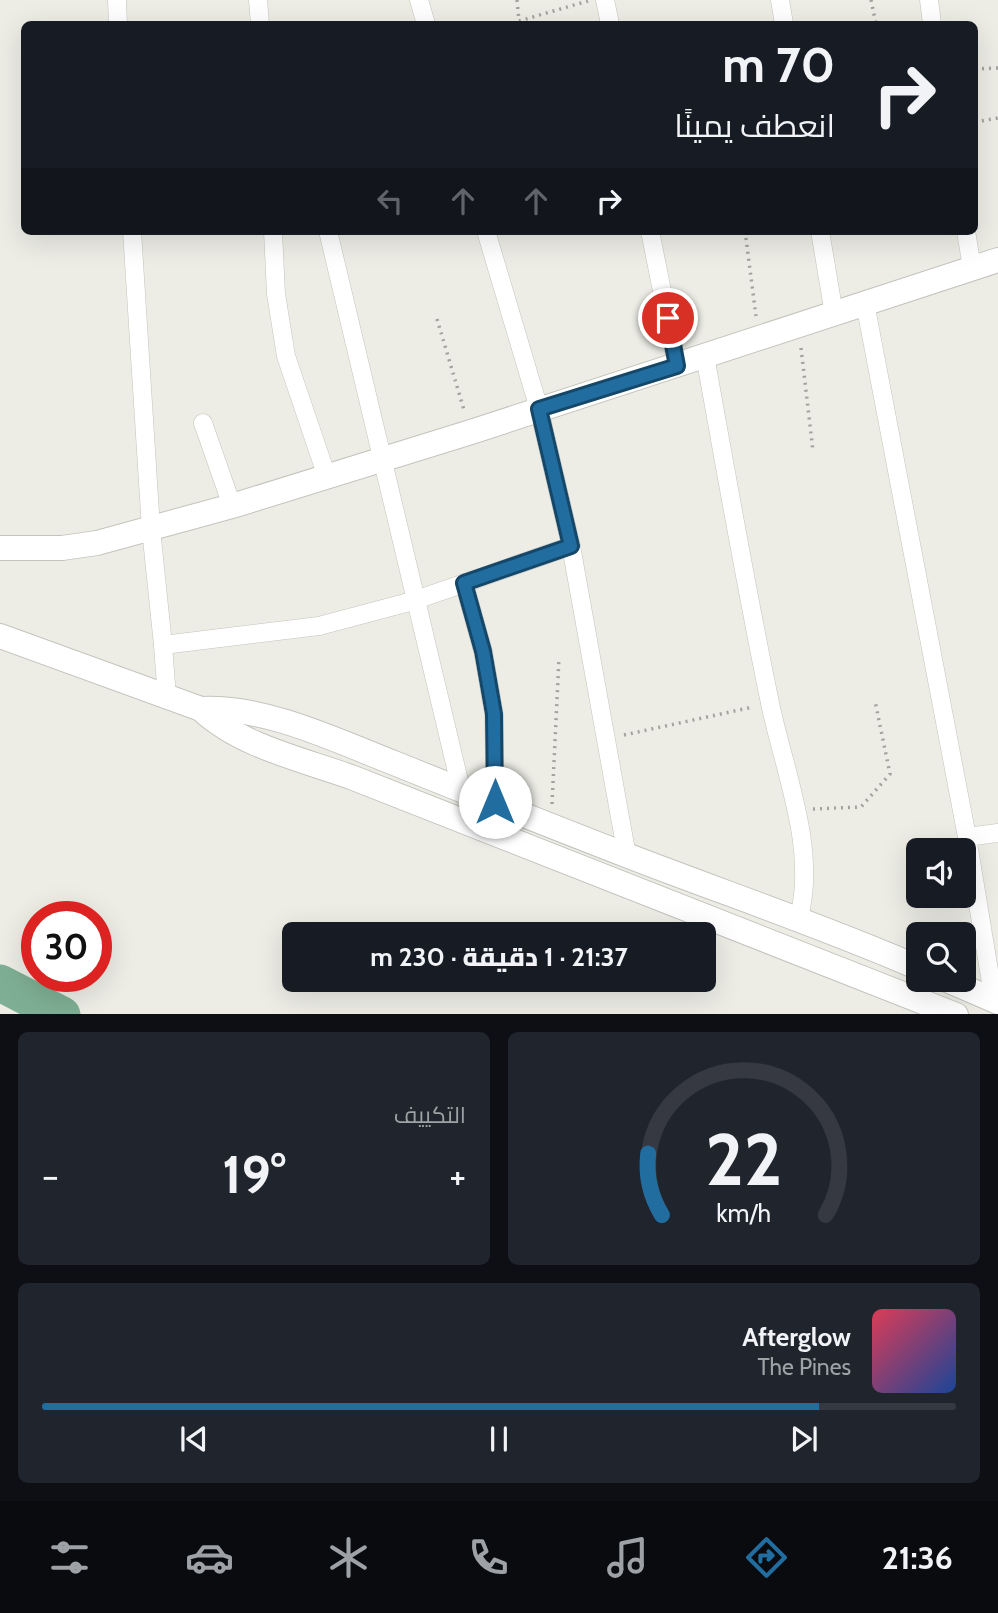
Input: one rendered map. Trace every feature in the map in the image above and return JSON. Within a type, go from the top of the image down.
[{"type":"street","points":[[117,0],[118,21]]},
{"type":"street","points":[[258,0],[260,21]]},
{"type":"street","points":[[419,0],[425,21]]},
{"type":"street","points":[[605,0],[609,21]]},
{"type":"street","points":[[780,0],[784,21]]},
{"type":"street","points":[[929,0],[932,21]]},
{"type":"street","points":[[132,235],[150,529],[167,698]]},
{"type":"street","points":[[273,235],[276,293],[286,356],[327,477]]},
{"type":"street","points":[[329,235],[384,459],[413,601],[461,789]]},
{"type":"street","points":[[487,235],[539,409],[571,546],[608,738],[627,856]]},
{"type":"street","points":[[651,235],[677,366]]},
{"type":"street","points":[[821,235],[834,314]]},
{"type":"street","points":[[967,235],[972,268]]},
{"type":"street","points":[[0,548],[80,546],[232,506],[677,366],[998,260]]},
{"type":"street","points":[[865,303],[996,1001]]},
{"type":"street","points":[[705,356],[770,703],[794,809],[805,885],[799,917]]},
{"type":"street","points":[[203,423],[232,506]]},
{"type":"street","points":[[163,645],[319,626],[413,601],[571,546]]},
{"type":"street","points":[[464,583],[483,651],[494,714],[495,802]]},
{"type":"street","points":[[0,636],[201,709],[226,709],[267,717],[495,802],[627,856],[799,917],[906,962]]},
{"type":"street","points":[[201,709],[213,721],[261,745],[386,791],[956,1014]]},
{"type":"street","points":[[386,791],[396,764]]},
{"type":"street","points":[[967,837],[998,833]]},
{"type":"street","points":[[816,958],[831,930]]},
{"type":"street","points":[[975,992],[996,1001]]},
{"type":"path","points":[[517,0],[519,21],[590,0]]},
{"type":"path","points":[[871,0],[875,21]]},
{"type":"path","points":[[978,69],[998,68]]},
{"type":"path","points":[[978,121],[998,118]]},
{"type":"path","points":[[746,235],[759,338]]},
{"type":"path","points":[[437,318],[471,432]]},
{"type":"path","points":[[798,325],[813,451]]},
{"type":"path","points":[[548,824],[555,793],[559,658]]},
{"type":"path","points":[[794,809],[861,807],[890,774],[875,701]]},
{"type":"path","points":[[608,738],[770,703]]},
{"type":"waterway","points":[[0,983],[60,1014]]},
{"type":"route","points":[[495,802],[495,741],[491,690],[464,583],[571,546],[539,409],[677,366],[668,318]]}]
